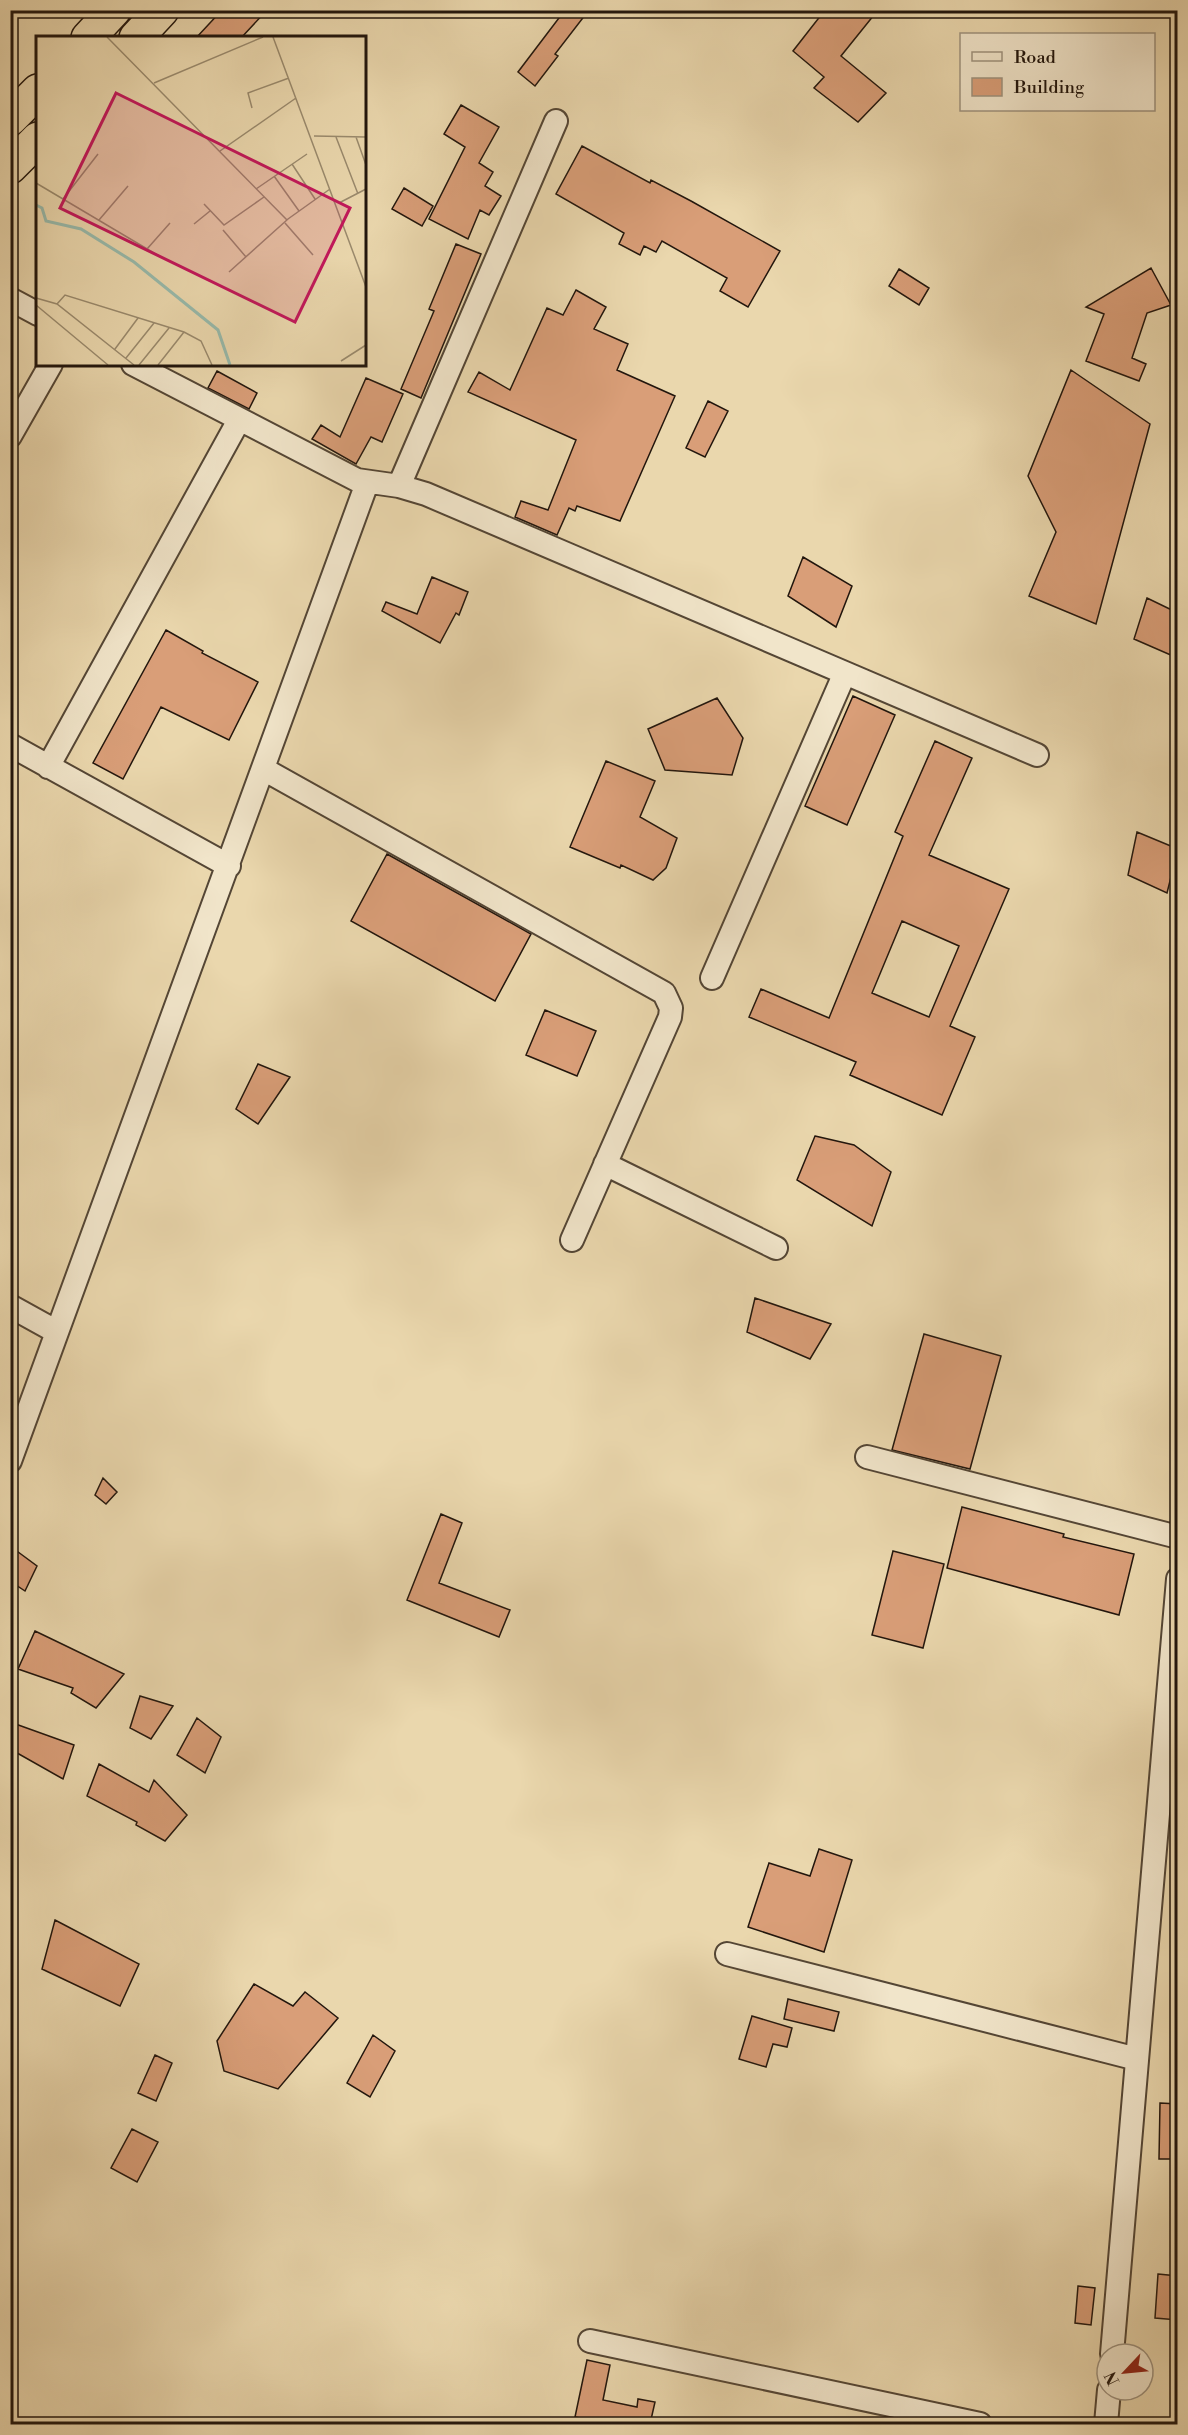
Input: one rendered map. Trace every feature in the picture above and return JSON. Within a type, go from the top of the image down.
[{"type":"highway","points":[[90,36],[114,10]]},
{"type":"highway","points":[[138,36],[162,10]]},
{"type":"highway","points":[[11,118],[36,93]]},
{"type":"highway","points":[[10,167],[36,141]]},
{"type":"street","points":[[399,486],[556,122]]},
{"type":"street","points":[[10,299],[36,313]]},
{"type":"street","points":[[10,436],[50,366]]},
{"type":"street","points":[[136,366],[367,483],[399,486],[426,494],[844,675],[1037,755]]},
{"type":"street","points":[[48,767],[240,420]]},
{"type":"street","points":[[10,1461],[265,770],[367,483]]},
{"type":"street","points":[[712,978],[844,675]]},
{"type":"street","points":[[10,745],[229,867]]},
{"type":"street","points":[[265,770],[664,993],[671,1008],[670,1017],[572,1240]]},
{"type":"street","points":[[605,1164],[776,1248]]},
{"type":"street","points":[[10,1306],[57,1332]]},
{"type":"street","points":[[867,1457],[1178,1537]]},
{"type":"street","points":[[1113,2342],[1178,1579]]},
{"type":"street","points":[[728,1954],[1137,2059]]},
{"type":"street","points":[[590,2341],[980,2424]]},
{"type":"street","points":[[1106,2424],[1108,2402]]},
{"type":"building","points":[[222,10],[267,10],[243,36],[198,36]]},
{"type":"building","points":[[565,10],[589,10],[555,54],[558,56],[535,86],[518,72]]},
{"type":"building","points":[[825,10],[878,10],[841,56],[886,93],[858,122],[814,88],[824,77],[793,51]]},
{"type":"building","points":[[461,105],[499,127],[479,163],[493,172],[485,186],[501,196],[489,215],[480,210],[468,239],[429,219],[465,147],[444,134]]},
{"type":"building","points":[[582,146],[650,183],[651,180],[691,201],[780,251],[748,307],[720,291],[727,278],[662,241],[656,252],[644,246],[640,255],[619,244],[624,233],[556,194]]},
{"type":"building","points":[[404,188],[433,206],[422,226],[392,209]]},
{"type":"building","points":[[456,244],[481,254],[421,398],[401,389],[434,311],[429,309]]},
{"type":"building","points":[[1151,268],[1171,305],[1147,313],[1132,358],[1146,364],[1139,381],[1086,361],[1104,314],[1086,307]]},
{"type":"building","points":[[899,269],[929,288],[919,305],[889,286]]},
{"type":"building","points":[[576,290],[606,307],[594,329],[628,344],[617,370],[675,396],[620,521],[577,506],[575,511],[569,508],[557,535],[515,517],[521,501],[548,510],[576,440],[468,392],[479,372],[510,390],[547,308],[563,315]]},
{"type":"building","points":[[1071,370],[1150,424],[1096,624],[1029,596],[1056,532],[1028,476]]},
{"type":"building","points":[[217,371],[257,393],[249,409],[208,388]]},
{"type":"building","points":[[366,378],[403,394],[382,442],[371,437],[356,464],[312,439],[321,425],[340,437]]},
{"type":"building","points":[[708,401],[728,411],[705,457],[686,448]]},
{"type":"building","points":[[803,557],[852,586],[836,627],[788,596]]},
{"type":"building","points":[[432,577],[468,592],[459,615],[456,613],[440,643],[382,611],[386,602],[417,614]]},
{"type":"building","points":[[1147,598],[1178,613],[1178,647],[1173,656],[1134,639]]},
{"type":"building","points":[[166,630],[203,651],[202,653],[258,682],[229,740],[161,707],[123,779],[93,763]]},
{"type":"building","points":[[853,696],[895,715],[847,825],[805,806]]},
{"type":"building","points":[[717,698],[743,738],[732,775],[665,770],[648,729]]},
{"type":"building","points":[[935,741],[972,758],[929,855],[1009,889],[950,1026],[975,1037],[942,1115],[850,1075],[856,1062],[749,1017],[761,989],[829,1018],[903,836],[895,832]],"holes":[[[902,921],[959,946],[929,1017],[872,993]]]},
{"type":"building","points":[[606,761],[655,781],[640,817],[677,838],[666,868],[653,880],[621,865],[620,868],[570,847]]},
{"type":"building","points":[[1137,832],[1178,849],[1167,893],[1128,875]]},
{"type":"building","points":[[387,854],[531,934],[495,1001],[351,921]]},
{"type":"building","points":[[545,1010],[596,1031],[577,1076],[526,1055]]},
{"type":"building","points":[[258,1064],[290,1077],[258,1124],[236,1109]]},
{"type":"building","points":[[815,1136],[854,1145],[891,1172],[872,1226],[797,1180]]},
{"type":"building","points":[[755,1298],[831,1324],[810,1359],[747,1332]]},
{"type":"building","points":[[924,1334],[1001,1356],[970,1469],[892,1450]]},
{"type":"building","points":[[103,1478],[117,1492],[106,1504],[95,1495]]},
{"type":"building","points":[[962,1507],[1064,1534],[1063,1537],[1134,1554],[1119,1615],[947,1568]]},
{"type":"building","points":[[441,1514],[462,1523],[439,1583],[510,1610],[499,1637],[407,1600]]},
{"type":"building","points":[[10,1546],[37,1566],[25,1591],[10,1581]]},
{"type":"building","points":[[893,1551],[944,1564],[923,1648],[872,1635]]},
{"type":"building","points":[[35,1631],[124,1674],[96,1708],[71,1693],[73,1688],[18,1669]]},
{"type":"building","points":[[140,1696],[173,1706],[151,1739],[130,1728]]},
{"type":"building","points":[[197,1718],[221,1737],[205,1773],[177,1755]]},
{"type":"building","points":[[10,1722],[74,1745],[63,1779],[10,1749]]},
{"type":"building","points":[[99,1764],[149,1792],[154,1780],[187,1815],[165,1841],[136,1825],[137,1822],[87,1796]]},
{"type":"building","points":[[819,1849],[852,1860],[824,1952],[748,1927],[769,1863],[810,1876]]},
{"type":"building","points":[[55,1920],[139,1964],[120,2006],[42,1969]]},
{"type":"building","points":[[254,1984],[293,2006],[305,1992],[338,2018],[278,2089],[224,2071],[217,2041]]},
{"type":"building","points":[[788,1999],[839,2012],[834,2031],[784,2019]]},
{"type":"building","points":[[752,2016],[792,2028],[787,2047],[773,2044],[766,2067],[739,2059]]},
{"type":"building","points":[[373,2035],[395,2051],[370,2097],[347,2083]]},
{"type":"building","points":[[155,2055],[172,2063],[156,2101],[138,2093]]},
{"type":"building","points":[[1160,2103],[1178,2104],[1178,2159],[1159,2159]]},
{"type":"building","points":[[132,2129],[158,2142],[137,2182],[111,2168]]},
{"type":"building","points":[[1158,2274],[1178,2276],[1178,2320],[1155,2318]]},
{"type":"building","points":[[1078,2286],[1095,2288],[1091,2325],[1075,2323]]},
{"type":"building","points":[[587,2360],[610,2365],[603,2400],[637,2407],[638,2399],[655,2402],[650,2424],[610,2424],[575,2417]]}]
